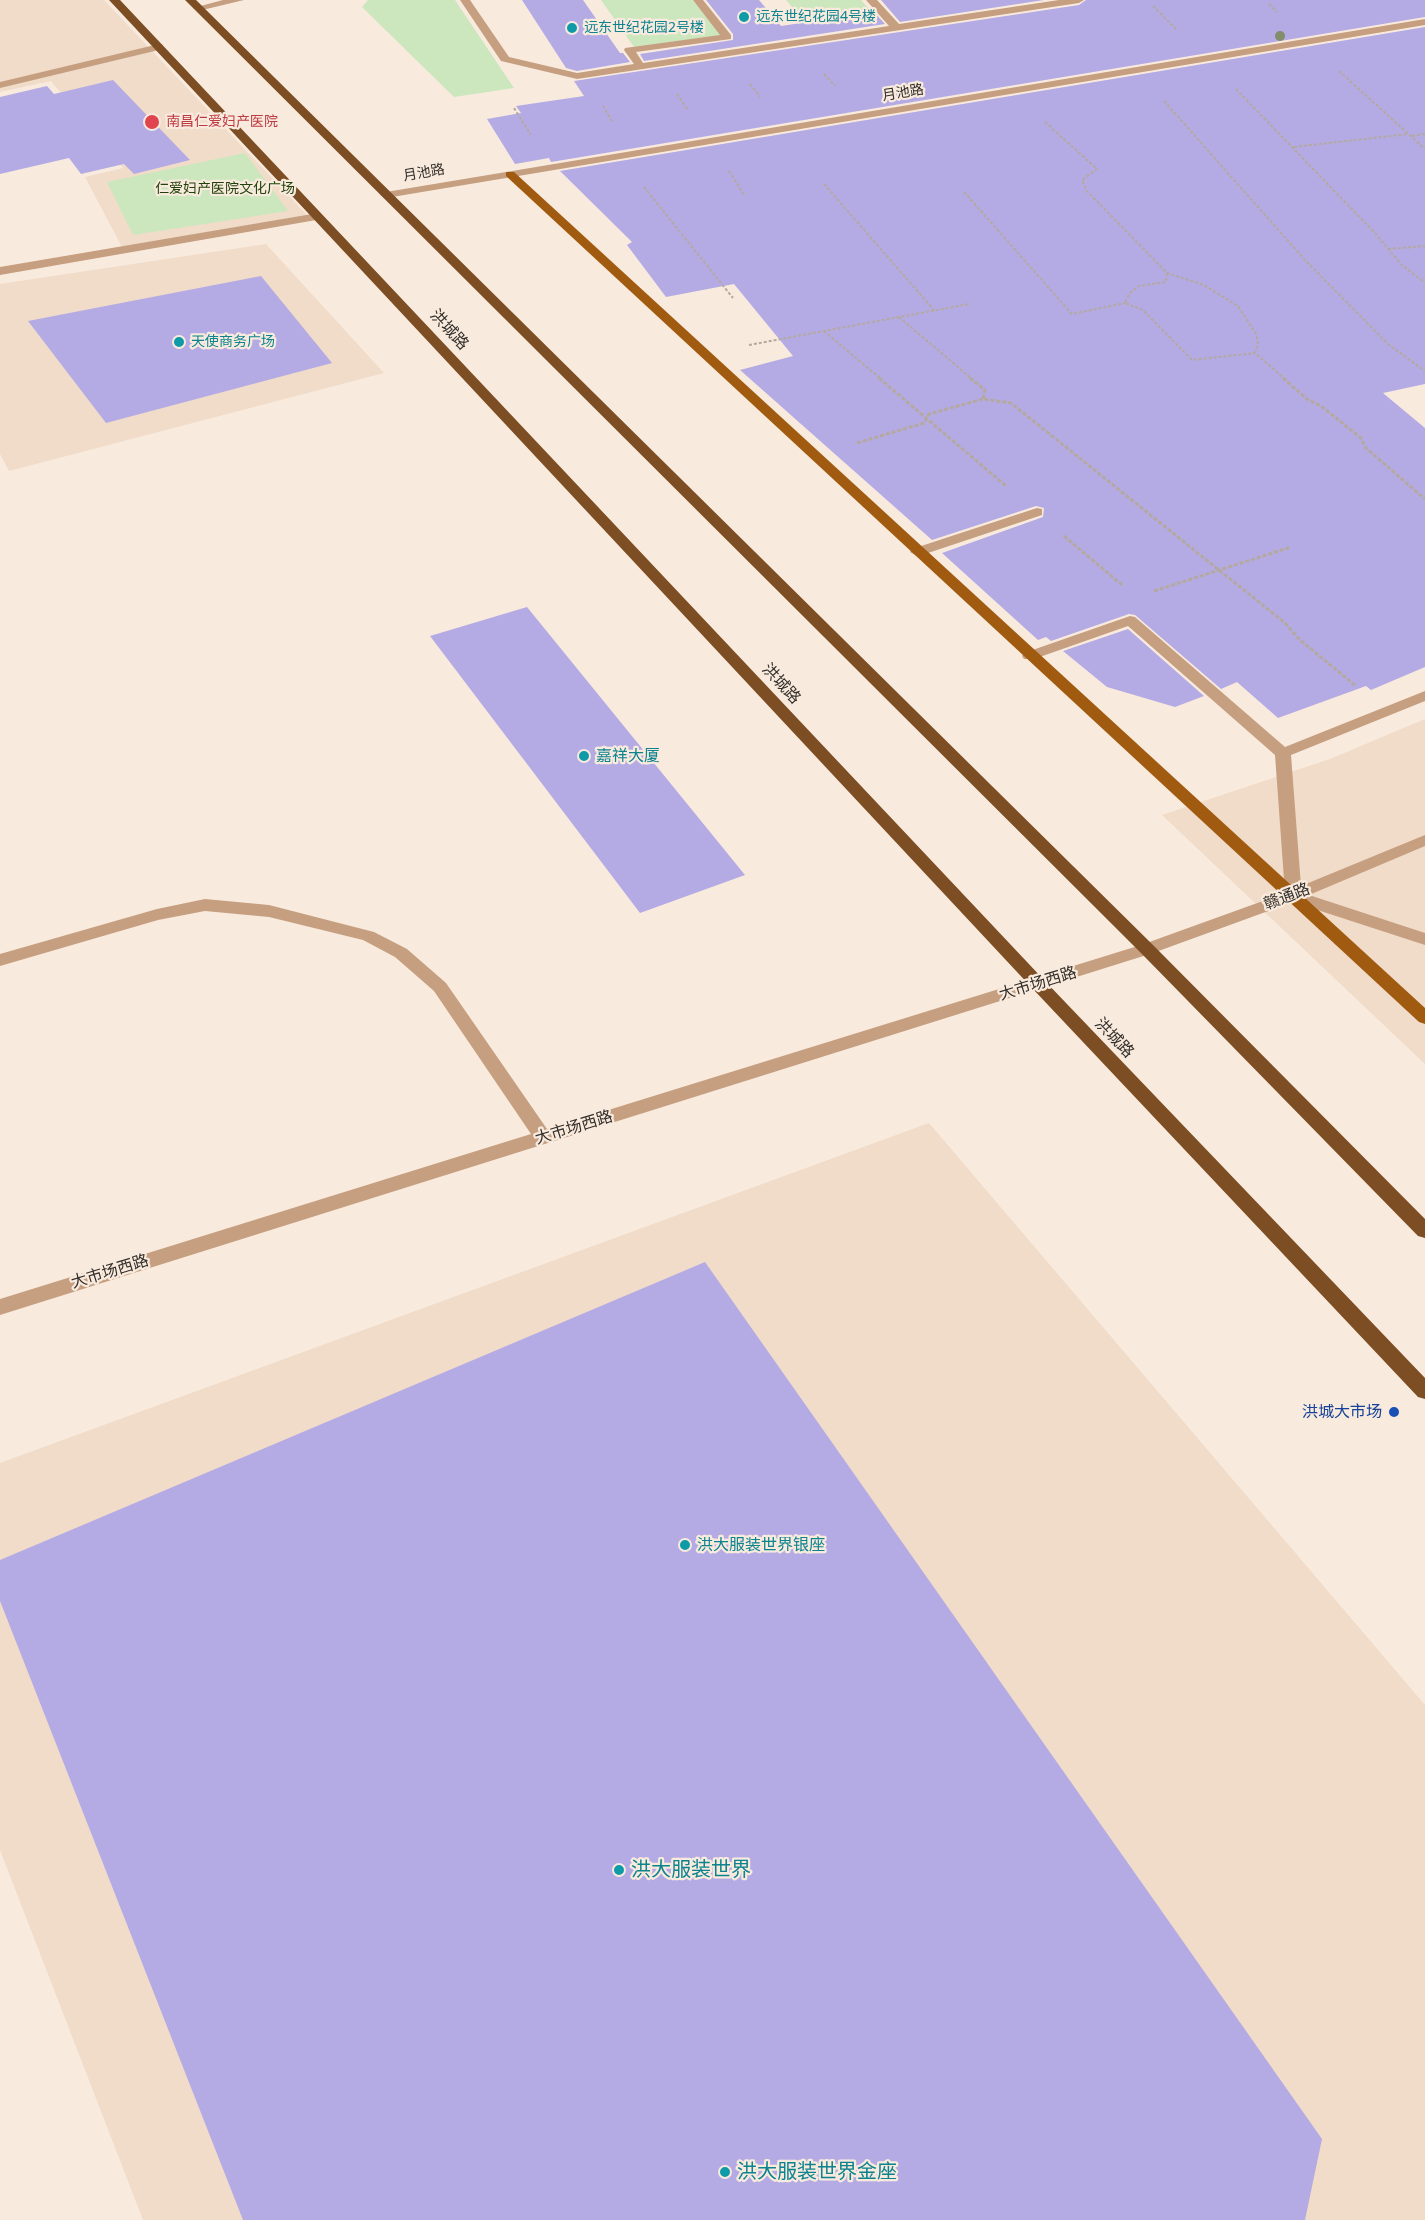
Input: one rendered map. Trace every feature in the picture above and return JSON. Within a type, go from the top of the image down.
[{"type":"highway","name":"洪城路","points":[[114,0],[1038,984],[1425,1390]]},
{"type":"highway","points":[[194,4],[1147,949],[1425,1232]]},
{"type":"main road","points":[[510,174],[1029,656],[1425,1018]]},
{"type":"street","points":[[194,4],[239,0]]},
{"type":"street","points":[[465,0],[505,59],[577,76],[1079,0]]},
{"type":"street","points":[[641,67],[629,50],[727,37],[698,0]]},
{"type":"street","points":[[871,0],[897,28]]},
{"type":"street","points":[[978,0],[991,13]]},
{"type":"street","name":"月池路","points":[[386,195],[1425,22]]},
{"type":"street","points":[[0,86],[159,47]]},
{"type":"street","points":[[0,271],[318,217]]},
{"type":"street","points":[[917,552],[1037,512]]},
{"type":"street","points":[[1029,656],[1130,620],[1283,753],[1293,896],[1425,939]]},
{"type":"street","points":[[1283,753],[1425,696]]},
{"type":"street","name":"赣通路","points":[[1147,949],[1293,896],[1425,840]]},
{"type":"street","points":[[0,960],[157,915],[205,905],[270,911],[368,936],[401,953],[440,987],[543,1138]]},
{"type":"street","name":"大市场西路","points":[[0,1306],[1147,949]]},
{"type":"path","points":[[1269,4],[1306,41],[1425,149]]},
{"type":"path","points":[[1153,6],[1293,147],[1401,264],[1425,283]]},
{"type":"path","points":[[1135,69],[1305,260],[1389,345],[1425,370]]},
{"type":"path","points":[[1005,91],[1037,122],[1048,122],[1097,169],[1082,180],[1086,190],[1167,273],[1204,285],[1238,306],[1256,334],[1258,345],[1255,354]]},
{"type":"path","points":[[1293,147],[1425,134]]},
{"type":"path","points":[[619,156],[733,298]]},
{"type":"path","points":[[824,184],[934,310]]},
{"type":"path","points":[[964,192],[1072,314],[1125,303],[1143,310],[1192,360],[1255,354],[1307,399],[1322,406],[1361,438],[1366,447],[1425,499]]},
{"type":"path","points":[[1388,249],[1425,246]]},
{"type":"path","points":[[1125,303],[1128,294],[1139,286],[1166,282],[1167,273]]},
{"type":"path","points":[[702,354],[969,304]]},
{"type":"path","points":[[900,316],[985,390],[983,399]]},
{"type":"path","points":[[824,330],[1141,601]]},
{"type":"path","points":[[814,456],[924,423],[929,414],[983,399],[1011,403],[1285,623],[1300,640],[1361,690],[1369,718]]},
{"type":"path","points":[[1130,620],[1145,594],[1291,547]]},
{"type":"shaded area","name":"南昌仁爱妇产医院","points":[[0,0],[104,0],[307,215],[122,247],[85,177],[123,168],[51,81],[0,92]]},
{"type":"shaded area","name":"天使商务广场","points":[[266,244],[384,373],[9,471],[0,454],[0,284]]},
{"type":"shaded area","points":[[1425,719],[1425,1064],[1162,815],[1330,759]]},
{"type":"shaded area","name":"洪大服装世界","points":[[929,1123],[1425,1705],[1425,2220],[143,2220],[0,1850],[0,1463]]},
{"type":"green space","points":[[368,0],[455,0],[514,88],[454,97],[362,7]]},
{"type":"green space","points":[[601,0],[693,0],[723,35],[634,47]]},
{"type":"green space","points":[[786,0],[861,0],[871,11],[803,21]]},
{"type":"green space","name":"仁爱妇产医院文化广场","points":[[245,153],[288,211],[133,235],[107,182]]},
{"type":"building","name":"远东世纪花园2号楼","points":[[522,0],[583,0],[620,53],[623,53],[630,62],[577,71],[566,68]]},
{"type":"building","points":[[706,0],[759,0],[781,26],[874,12],[885,24],[644,61],[640,54],[733,40],[733,34]]},
{"type":"building","points":[[881,0],[1044,0],[900,22]]},
{"type":"building","points":[[1086,0],[1425,0],[1425,17],[551,162],[549,158],[515,164],[487,119],[521,113],[516,106],[584,96],[574,81],[1079,5]]},
{"type":"building","points":[[1425,27],[1425,384],[1383,393],[1425,428],[1425,667],[1371,690],[1366,686],[1278,718],[1237,682],[1221,689],[1135,615],[1129,614],[1051,641],[1046,637],[1038,640],[942,553],[1043,517],[1044,508],[1036,506],[932,540],[740,370],[793,356],[734,284],[666,297],[627,245],[632,242],[560,171]]},
{"type":"building","points":[[113,80],[190,160],[134,174],[124,164],[81,174],[69,158],[0,174],[0,97],[47,86],[54,94]]},
{"type":"building","name":"天使商务广场","points":[[261,276],[332,363],[106,423],[28,321]]},
{"type":"building","name":"嘉祥大厦","points":[[527,607],[745,875],[640,913],[430,636]]},
{"type":"building","points":[[1128,629],[1204,696],[1175,707],[1107,687],[1063,651]]},
{"type":"building","name":"洪大服装世界","points":[[705,1262],[1322,2139],[1305,2220],[243,2220],[0,1601],[0,1560]]},
{"type":"place","name":"远东世纪花园4号楼","points":[[744,17]]},
{"type":"place","name":"远东世纪花园2号楼","points":[[572,28]]},
{"type":"place","name":"南昌仁爱妇产医院","points":[[152,122]]},
{"type":"place","name":"天使商务广场","points":[[179,342]]},
{"type":"place","name":"嘉祥大厦","points":[[584,756]]},
{"type":"place","name":"洪城大市场","points":[[1394,1412]]},
{"type":"place","name":"洪大服装世界银座","points":[[685,1545]]},
{"type":"place","name":"洪大服装世界","points":[[619,1870]]},
{"type":"place","name":"洪大服装世界金座","points":[[725,2172]]}]
